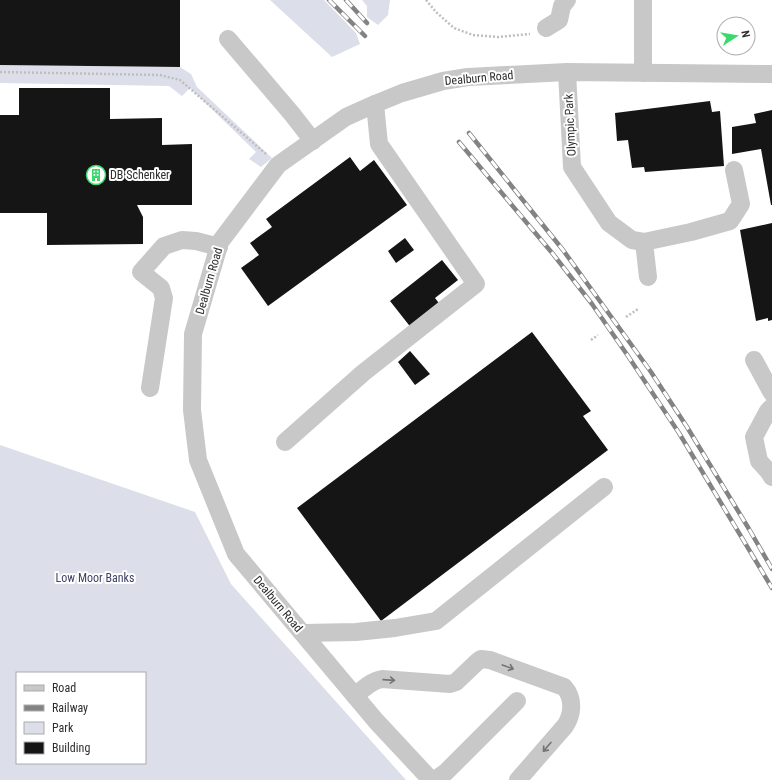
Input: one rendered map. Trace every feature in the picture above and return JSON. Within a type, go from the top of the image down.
[{"type":"street","points":[[546,28],[559,20],[562,6],[567,0]]},
{"type":"street","points":[[643,0],[643,73]]},
{"type":"street","points":[[228,39],[313,141]]},
{"type":"street","name":"Dealburn Road","points":[[431,780],[376,722],[236,554],[198,460],[192,410],[193,334],[220,242],[278,165],[346,117],[375,104],[443,80],[468,77],[567,72],[772,74]]},
{"type":"street","name":"Olympic Park","points":[[567,72],[572,167],[608,223],[632,240],[644,242]]},
{"type":"street","points":[[285,442],[363,373],[476,284],[379,144],[375,104]]},
{"type":"street","points":[[648,277],[644,242],[691,232],[730,221],[741,204],[734,170]]},
{"type":"street","points":[[150,388],[164,298],[161,288],[141,272],[164,246],[182,240],[196,241],[219,247]]},
{"type":"street","points":[[754,360],[772,393]]},
{"type":"street","points":[[772,407],[768,411],[754,437],[759,461],[772,477]]},
{"type":"street","points":[[303,633],[364,631],[395,628],[436,621],[604,487]]},
{"type":"street","points":[[355,696],[368,685],[376,680],[382,679],[450,684],[456,682],[481,659],[490,660],[564,687],[567,690],[572,705],[569,721],[518,780]]},
{"type":"street","points":[[435,780],[446,772],[517,701]]},
{"type":"path","points":[[426,0],[436,12],[454,28],[473,35],[498,37],[519,35],[534,33],[546,28]]},
{"type":"path","points":[[0,72],[160,75],[180,80],[278,165]]},
{"type":"path","points":[[626,317],[638,309]]},
{"type":"path","points":[[590,340],[598,335]]},
{"type":"green space","points":[[270,0],[324,0],[356,33],[360,44],[332,57]]},
{"type":"green space","points":[[362,0],[390,0],[388,15],[378,25],[367,17],[367,6]]},
{"type":"green space","points":[[0,65],[180,67],[191,74],[197,87],[272,158],[261,167],[249,159],[256,152],[190,88],[182,96],[169,86],[0,83]]},
{"type":"green space","name":"Low Moor Banks","points":[[0,445],[195,512],[231,584],[406,780],[0,780]]},
{"type":"building","points":[[0,0],[180,0],[180,67],[0,65]]},
{"type":"building","name":"DB Schenker","points":[[19,88],[110,88],[110,119],[162,118],[162,145],[192,144],[192,205],[137,205],[143,217],[143,244],[47,245],[47,213],[0,213],[0,115],[19,115]]},
{"type":"building","points":[[710,101],[712,112],[720,111],[724,166],[645,172],[644,167],[632,168],[628,140],[617,141],[615,113]]},
{"type":"building","points":[[772,110],[771,205],[761,149],[732,154],[732,127],[756,123],[754,114]]},
{"type":"building","points":[[350,157],[360,171],[374,160],[407,205],[268,306],[241,268],[259,255],[250,243],[272,227],[266,219]]},
{"type":"building","points":[[772,223],[772,320],[768,321],[768,318],[756,321],[740,230]]},
{"type":"building","points":[[405,238],[414,250],[396,263],[388,251]]},
{"type":"building","points":[[442,260],[458,280],[435,298],[445,311],[416,334],[390,301]]},
{"type":"building","points":[[532,332],[591,411],[583,416],[608,450],[381,621],[297,508]]},
{"type":"building","points":[[410,351],[430,374],[415,385],[398,362]]},
{"type":"railway","points":[[329,0],[365,36]]},
{"type":"railway","points":[[346,0],[367,23]]},
{"type":"railway","points":[[469,133],[563,250],[651,372],[687,427],[772,569]]},
{"type":"railway","points":[[459,142],[553,254],[592,304],[679,433],[772,588]]},
{"type":"place","name":"DB Schenker","points":[[96,175]]}]
